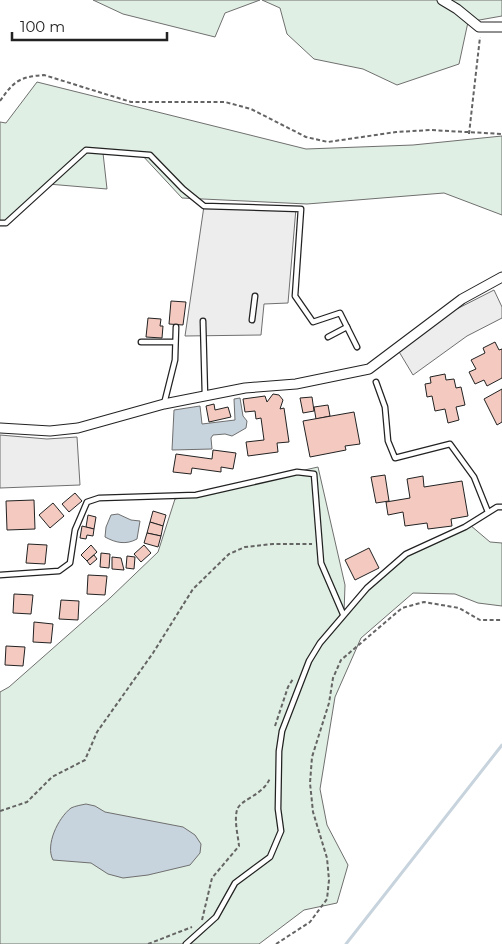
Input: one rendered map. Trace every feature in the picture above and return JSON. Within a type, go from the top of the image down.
[{"type":"street","points":[[442,0],[457,9],[479,27],[502,27]]},
{"type":"street","points":[[0,428],[50,430],[78,428],[164,404],[245,388],[296,384],[369,369],[462,299],[502,277]]},
{"type":"lane","points":[[0,223],[6,223],[86,150],[150,155],[183,189],[204,206],[302,209],[295,296],[313,322],[340,313],[357,347]]},
{"type":"lane","points":[[252,320],[255,296]]},
{"type":"lane","points":[[203,321],[205,396]]},
{"type":"lane","points":[[164,404],[175,360],[176,327]]},
{"type":"lane","points":[[328,336],[347,327]]},
{"type":"lane","points":[[141,342],[175,342]]},
{"type":"lane","points":[[376,382],[385,407],[388,441],[395,458],[450,444],[474,476],[488,512]]},
{"type":"lane","points":[[0,575],[59,571],[70,563],[75,530],[87,502],[98,498],[196,495],[297,472],[314,474],[321,562],[344,614]]},
{"type":"lane","points":[[186,944],[216,917],[235,883],[270,857],[281,831],[278,808],[278,751],[282,731],[309,662],[320,643],[383,572],[406,554],[465,527],[497,507],[502,507]]},
{"type":"path","points":[[469,134],[480,39],[479,27]]},
{"type":"path","points":[[0,101],[13,82],[30,76],[44,75],[131,102],[225,102],[251,109],[306,137],[328,142],[396,132],[437,131],[469,134],[502,134]]},
{"type":"path","points":[[0,811],[27,802],[52,777],[85,760],[96,732],[148,660],[193,589],[229,554],[245,548],[272,544],[320,544]]},
{"type":"path","points":[[276,944],[310,922],[327,900],[329,880],[327,858],[313,812],[310,783],[312,757],[329,703],[333,678],[341,660],[402,608],[424,602],[459,608],[480,620],[502,620]]},
{"type":"path","points":[[274,730],[288,687],[298,672]]},
{"type":"path","points":[[148,944],[193,927],[201,922],[212,878],[239,846],[237,817],[239,805],[264,790],[270,777]]},
{"type":"green space","points":[[93,0],[260,0],[225,13],[215,37],[123,14]]},
{"type":"green space","points":[[262,0],[502,0],[502,16],[468,22],[459,64],[397,85],[363,69],[314,59],[287,34],[280,8]]},
{"type":"green space","points":[[37,82],[306,149],[413,145],[502,136],[502,215],[444,193],[307,204],[182,198],[141,154],[103,153],[107,189],[48,184],[6,223],[0,223],[0,122],[6,123]]},
{"type":"green space","points":[[318,467],[345,585],[344,613],[376,578],[412,549],[470,525],[490,542],[502,543],[502,606],[478,603],[455,594],[413,593],[361,638],[335,697],[320,789],[327,825],[348,865],[337,903],[304,910],[259,944],[0,944],[0,692],[9,687],[110,598],[158,552],[175,499]]},
{"type":"shaded area","points":[[204,206],[296,208],[288,303],[264,304],[261,335],[185,336]]},
{"type":"shaded area","points":[[494,290],[502,307],[502,318],[467,336],[413,375],[398,350],[443,316]]},
{"type":"shaded area","points":[[240,398],[243,416],[247,421],[246,428],[232,436],[225,434],[213,435],[211,438],[212,449],[172,450],[174,410],[200,406],[202,424],[235,420],[234,399]]},
{"type":"shaded area","points":[[0,435],[47,439],[77,437],[80,485],[0,488]]},
{"type":"shaded area","points":[[118,514],[131,520],[140,521],[137,539],[121,542],[105,537],[106,527],[111,515]]},
{"type":"shaded area","points":[[86,804],[95,806],[105,812],[183,827],[195,835],[201,844],[200,853],[190,865],[148,875],[123,878],[108,874],[91,863],[53,860],[51,847],[57,825],[71,808]]},
{"type":"building","points":[[171,301],[186,302],[183,325],[169,324]]},
{"type":"building","points":[[148,318],[161,319],[160,326],[163,326],[162,338],[146,337]]},
{"type":"building","points":[[495,342],[499,350],[502,349],[502,378],[487,386],[484,380],[475,384],[469,372],[476,369],[471,360],[485,353],[483,348]]},
{"type":"building","points":[[445,374],[446,380],[454,379],[456,388],[461,387],[465,405],[456,407],[459,420],[448,423],[445,409],[435,411],[432,396],[427,397],[425,384],[431,383],[430,377]]},
{"type":"building","points":[[502,389],[502,422],[497,425],[484,399]]},
{"type":"building","points":[[273,394],[279,395],[283,400],[280,409],[284,408],[289,442],[277,443],[278,452],[248,456],[246,442],[264,440],[261,418],[256,419],[255,411],[245,412],[243,399],[265,396],[267,402]]},
{"type":"building","points":[[312,397],[314,411],[303,413],[300,398]]},
{"type":"building","points":[[214,404],[215,410],[228,407],[231,417],[209,422],[206,406]]},
{"type":"building","points":[[328,405],[330,416],[316,419],[314,407]]},
{"type":"building","points":[[354,412],[360,444],[345,446],[346,450],[310,457],[303,421]]},
{"type":"building","points":[[213,450],[236,453],[233,469],[221,467],[221,472],[192,468],[191,474],[173,472],[176,454],[212,459]]},
{"type":"building","points":[[385,475],[389,501],[376,503],[371,477]]},
{"type":"building","points":[[423,476],[424,487],[462,481],[468,516],[451,519],[452,526],[428,529],[427,523],[405,526],[403,512],[388,515],[386,502],[410,498],[407,479]]},
{"type":"building","points":[[75,493],[82,501],[69,512],[62,504]]},
{"type":"building","points":[[34,500],[35,529],[7,530],[6,501]]},
{"type":"building","points":[[53,503],[64,516],[50,528],[39,515]]},
{"type":"building","points":[[153,511],[166,515],[163,526],[150,522]]},
{"type":"building","points":[[88,515],[96,517],[94,529],[86,527]]},
{"type":"building","points":[[150,522],[163,526],[161,536],[147,533]]},
{"type":"building","points":[[82,526],[94,529],[93,536],[87,535],[86,539],[80,538]]},
{"type":"building","points":[[147,533],[161,536],[158,547],[144,543]]},
{"type":"building","points":[[28,544],[47,545],[45,564],[26,563]]},
{"type":"building","points":[[91,545],[97,552],[87,561],[81,555]]},
{"type":"building","points":[[144,545],[151,553],[141,562],[134,554]]},
{"type":"building","points":[[369,548],[379,568],[355,580],[345,560]]},
{"type":"building","points":[[101,553],[110,554],[109,568],[100,567]]},
{"type":"building","points":[[94,555],[97,559],[90,565],[87,561]]},
{"type":"building","points":[[127,556],[135,557],[134,569],[126,568]]},
{"type":"building","points":[[112,557],[121,558],[124,570],[112,569]]},
{"type":"building","points":[[88,575],[107,576],[105,595],[87,594]]},
{"type":"building","points":[[14,594],[33,595],[31,614],[13,613]]},
{"type":"building","points":[[61,600],[79,601],[78,620],[59,619]]},
{"type":"building","points":[[34,622],[53,624],[51,643],[33,642]]},
{"type":"building","points":[[6,646],[25,647],[23,666],[5,665]]},
{"type":"waterway","points":[[346,944],[502,745]]}]
